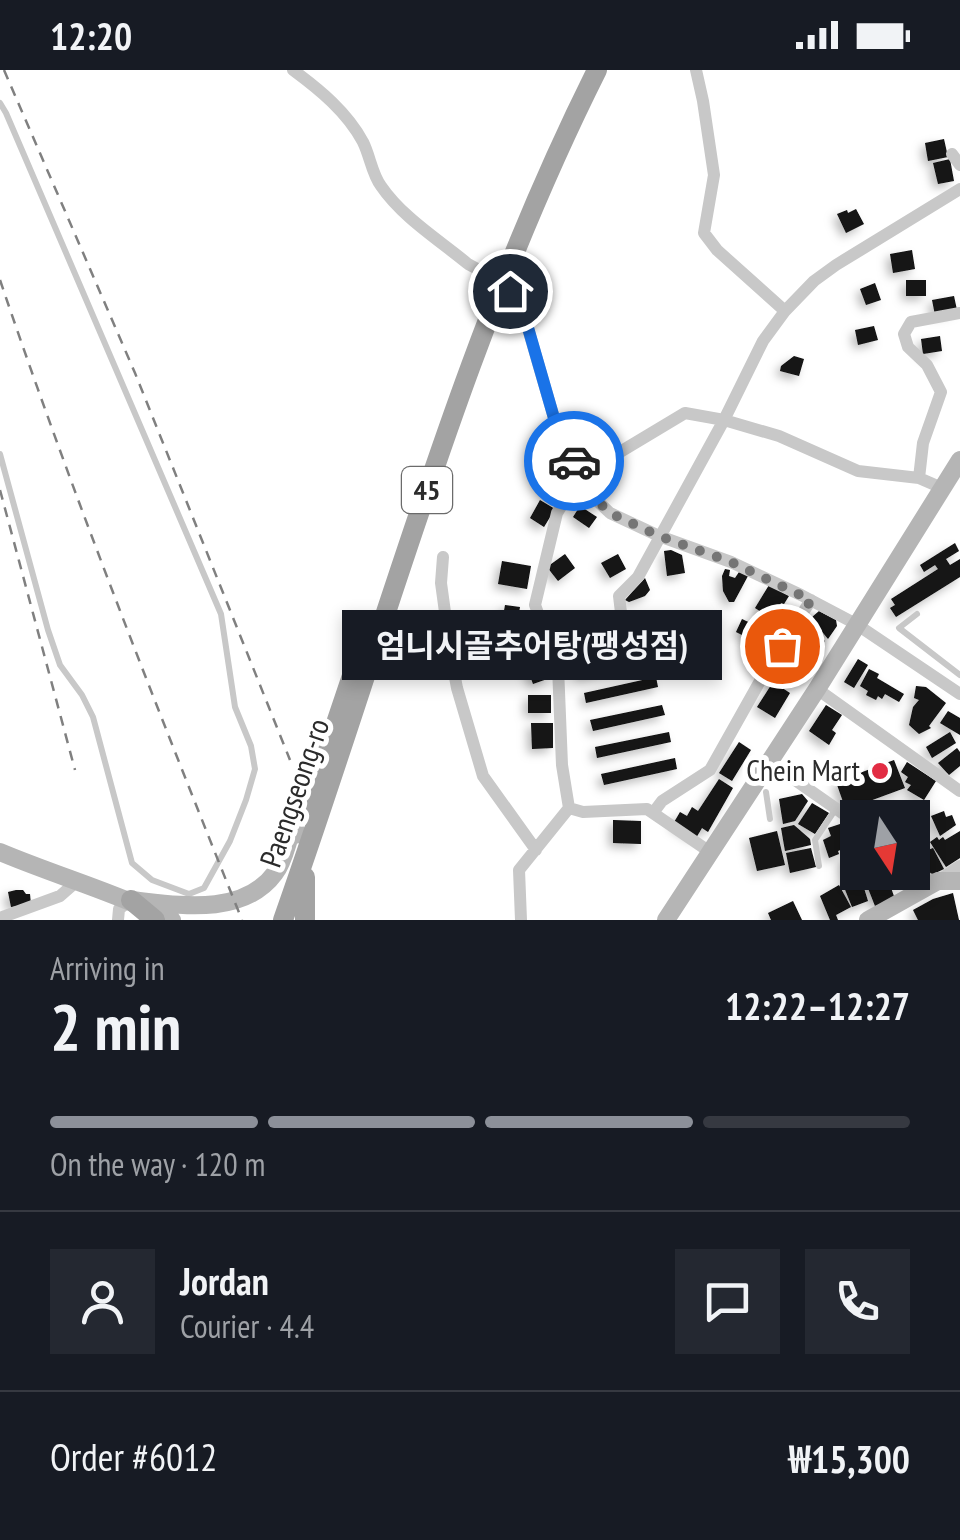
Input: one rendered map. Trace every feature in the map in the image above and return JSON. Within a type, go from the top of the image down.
[{"type":"main road","name":"Paengseong-ro","points":[[283,920],[306,833],[426,452],[476,310],[583,70]]},
{"type":"main road","name":"Paengseong-ro","points":[[269,920],[346,738],[488,316],[534,204],[597,70]]},
{"type":"main road","points":[[305,920],[306,833]]},
{"type":"main road","points":[[132,900],[155,920]]},
{"type":"street","points":[[293,70],[351,121],[370,156],[379,184],[468,264],[482,271]]},
{"type":"street","points":[[696,70],[714,175],[704,233],[717,250],[785,311]]},
{"type":"street","points":[[623,629],[618,596],[638,577],[763,341],[785,311],[836,265],[960,188]]},
{"type":"street","points":[[510,291],[520,300],[554,418],[580,476],[588,492],[610,513],[731,562],[811,600],[856,624],[960,694]]},
{"type":"street","points":[[920,478],[923,443],[941,392],[927,364],[908,346],[904,334],[910,322],[960,313]]},
{"type":"street","points":[[521,920],[519,870],[569,808],[562,765],[558,667],[534,605],[557,513],[580,476],[686,413],[779,436],[858,471],[920,478],[942,488]]},
{"type":"street","points":[[666,920],[960,460]]},
{"type":"street","points":[[444,557],[441,584],[457,688],[483,776],[536,850]]},
{"type":"street","points":[[653,813],[662,801],[710,770],[811,600]]},
{"type":"street","points":[[817,689],[960,791]]},
{"type":"street","points":[[768,761],[840,812]]},
{"type":"street","points":[[569,808],[583,812],[647,809],[710,852]]},
{"type":"street","points":[[118,920],[119,909],[132,900],[207,905],[244,897],[271,878],[281,864],[290,836],[306,833]]},
{"type":"street","points":[[0,852],[132,900],[172,920]]},
{"type":"street","points":[[868,920],[960,866]]},
{"type":"street","points":[[930,879],[960,882]]},
{"type":"street","points":[[0,918],[60,896],[76,882]]},
{"type":"lane","points":[[0,103],[221,614],[235,706],[251,746],[255,769],[230,840],[204,888],[189,894],[152,880],[132,864],[93,717],[60,665],[48,630],[0,454]]},
{"type":"lane","points":[[918,614],[899,628],[960,675]]},
{"type":"lane","points":[[766,792],[770,820]]},
{"type":"lane","points":[[820,866],[816,840],[836,809]]},
{"type":"lane","points":[[132,900],[152,880]]},
{"type":"building","points":[[944,139],[948,157],[928,161],[925,143]]},
{"type":"building","points":[[950,159],[954,181],[938,184],[933,163]]},
{"type":"building","points":[[856,209],[864,224],[846,233],[837,214]]},
{"type":"building","points":[[912,250],[915,269],[893,273],[890,254]]},
{"type":"building","points":[[906,280],[926,280],[926,296],[906,296]]},
{"type":"building","points":[[875,283],[881,300],[866,305],[860,289]]},
{"type":"building","points":[[954,296],[957,310],[935,315],[932,300]]},
{"type":"building","points":[[874,326],[878,340],[858,345],[855,330]]},
{"type":"building","points":[[940,336],[942,351],[923,354],[921,339]]},
{"type":"building","points":[[794,356],[804,359],[799,376],[780,371]]},
{"type":"building","points":[[540,500],[555,509],[544,527],[530,518]]},
{"type":"building","points":[[580,506],[597,517],[589,528],[573,517]]},
{"type":"building","points":[[955,543],[959,551],[946,559],[950,565],[960,559],[960,577],[896,617],[890,608],[895,605],[891,599],[938,569],[935,565],[924,572],[920,565]]},
{"type":"building","points":[[664,551],[682,555],[685,573],[667,576]]},
{"type":"building","points":[[565,554],[575,568],[558,581],[547,567]]},
{"type":"building","points":[[618,554],[626,569],[610,578],[601,563]]},
{"type":"building","points":[[502,561],[531,566],[527,589],[498,584]]},
{"type":"building","points":[[725,569],[735,578],[739,572],[748,576],[734,602],[729,602],[723,591]]},
{"type":"building","points":[[645,578],[650,590],[645,596],[625,600]]},
{"type":"building","points":[[769,585],[789,596],[778,609],[774,606],[766,615],[755,608]]},
{"type":"building","points":[[505,605],[520,607],[516,630],[501,628]]},
{"type":"building","points":[[819,611],[836,620],[837,626],[828,639],[811,618]]},
{"type":"building","points":[[742,619],[763,629],[756,642],[736,632]]},
{"type":"building","points":[[813,627],[825,641],[815,658],[802,633]]},
{"type":"building","points":[[800,634],[813,658],[806,673],[789,662],[796,642],[793,637]]},
{"type":"building","points":[[538,647],[550,678],[533,684],[522,653]]},
{"type":"building","points":[[651,651],[654,661],[581,677],[578,667]]},
{"type":"building","points":[[858,659],[868,665],[854,688],[844,682]]},
{"type":"building","points":[[869,669],[904,694],[899,702],[885,694],[876,700],[866,695],[868,691],[860,686]]},
{"type":"building","points":[[656,677],[658,687],[586,703],[584,693]]},
{"type":"building","points":[[773,682],[790,693],[775,718],[757,707]]},
{"type":"building","points":[[916,686],[926,687],[946,703],[931,728],[919,734],[909,725],[919,700],[914,698]]},
{"type":"building","points":[[528,695],[551,695],[551,713],[528,713]]},
{"type":"building","points":[[662,705],[665,715],[593,731],[590,720]]},
{"type":"building","points":[[826,705],[842,715],[832,730],[836,733],[829,745],[809,731]]},
{"type":"building","points":[[948,711],[960,718],[960,735],[940,723]]},
{"type":"building","points":[[531,723],[553,723],[553,748],[532,749]]},
{"type":"building","points":[[669,732],[671,742],[597,758],[595,747]]},
{"type":"building","points":[[950,732],[956,743],[932,758],[926,747]]},
{"type":"building","points":[[739,742],[751,750],[732,781],[719,773]]},
{"type":"building","points":[[957,748],[960,766],[949,775],[938,763]]},
{"type":"building","points":[[675,758],[677,769],[604,785],[601,774]]},
{"type":"building","points":[[894,760],[905,788],[872,800],[842,800],[836,782]]},
{"type":"building","points":[[907,762],[936,781],[924,800],[907,790],[911,785],[901,772]]},
{"type":"building","points":[[719,779],[733,788],[708,832],[702,828],[696,838],[673,824],[680,812],[687,816],[692,807],[698,811]]},
{"type":"building","points":[[802,794],[808,801],[795,821],[783,824],[779,799]]},
{"type":"building","points":[[812,803],[829,813],[815,834],[798,824]]},
{"type":"building","points":[[944,811],[946,817],[952,815],[956,825],[940,836],[931,816]]},
{"type":"building","points":[[613,820],[641,821],[641,844],[613,843]]},
{"type":"building","points":[[840,824],[839,854],[829,858],[823,840],[831,836],[828,828]]},
{"type":"building","points":[[794,825],[810,839],[811,845],[785,851],[781,828]]},
{"type":"building","points":[[777,831],[785,865],[757,871],[749,838]]},
{"type":"building","points":[[960,831],[960,858],[946,867],[930,842],[937,837],[945,840]]},
{"type":"building","points":[[811,848],[816,867],[790,873],[786,853]]},
{"type":"building","points":[[933,848],[944,869],[931,875],[930,849]]},
{"type":"building","points":[[839,885],[851,907],[836,915],[838,920],[830,920],[820,896]]},
{"type":"building","points":[[845,890],[865,890],[868,901],[852,907]]},
{"type":"building","points":[[869,890],[892,890],[895,899],[875,906]]},
{"type":"building","points":[[8,892],[30,894],[31,904],[11,907]]},
{"type":"building","points":[[953,893],[959,920],[918,920],[913,910]]},
{"type":"building","points":[[793,901],[802,920],[771,920],[768,913]]},
{"type":"railway","points":[[4,70],[135,373],[290,760]]},
{"type":"railway","points":[[0,280],[86,522],[242,920]]},
{"type":"railway","points":[[0,490],[75,770]]},
{"type":"way so far","points":[[574,461],[588,492],[610,513],[731,562],[811,600],[782,646]]},
{"type":"place","name":"엄니시골추어탕(팽성점)","points":[[782,646]]},
{"type":"place","name":"Chein Mart","points":[[880,771]]},
{"type":"route","points":[[510,291],[520,300],[554,418],[574,461]]}]
